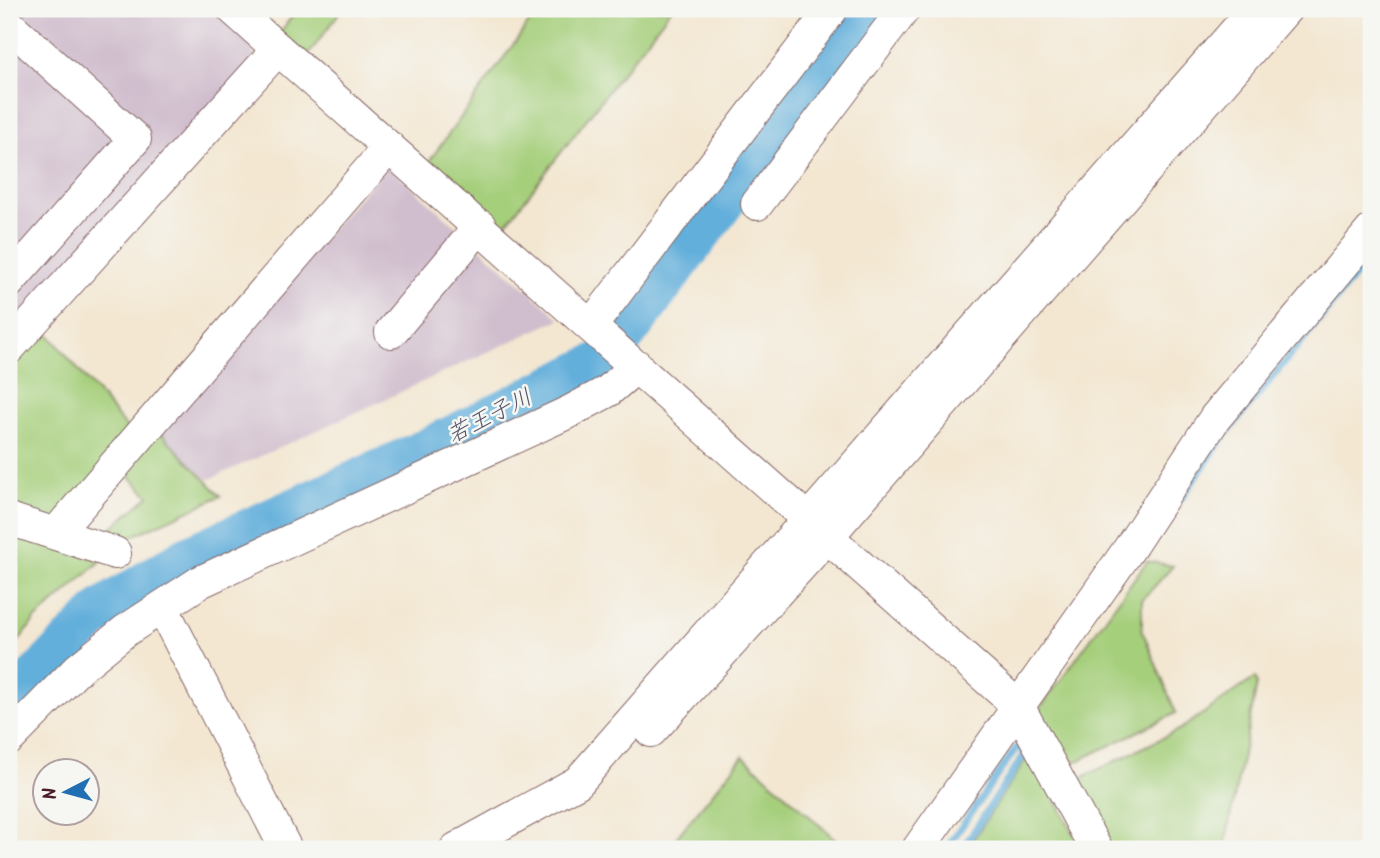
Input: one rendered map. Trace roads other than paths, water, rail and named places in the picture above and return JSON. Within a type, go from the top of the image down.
[{"type":"street","points":[[233,9],[1018,706],[1096,849]]},
{"type":"street","points":[[594,328],[832,9]]},
{"type":"street","points":[[757,204],[904,9]]},
{"type":"street","points":[[495,849],[594,793],[1255,9]]},
{"type":"street","points":[[456,849],[578,782],[819,527],[1286,9]]},
{"type":"street","points":[[9,25],[135,139],[9,282]]},
{"type":"street","points":[[9,348],[125,215],[278,50]]},
{"type":"street","points":[[57,533],[389,147]]},
{"type":"street","points":[[391,332],[480,226]]},
{"type":"street","points":[[918,849],[1129,549],[1215,418],[1371,230]]},
{"type":"street","points":[[9,739],[78,669],[125,631],[200,582],[569,412],[608,391],[633,363]]},
{"type":"street","points":[[9,519],[115,553]]},
{"type":"street","points":[[162,607],[286,849]]},
{"type":"waterway","name":"若王子川","points":[[9,704],[104,608],[187,557],[425,450],[607,359],[868,9]]},
{"type":"waterway","points":[[1180,500],[1223,438],[1371,256]]},
{"type":"waterway","points":[[946,849],[1019,744]]},
{"type":"waterway","points":[[962,849],[1024,755],[1019,744]]}]
